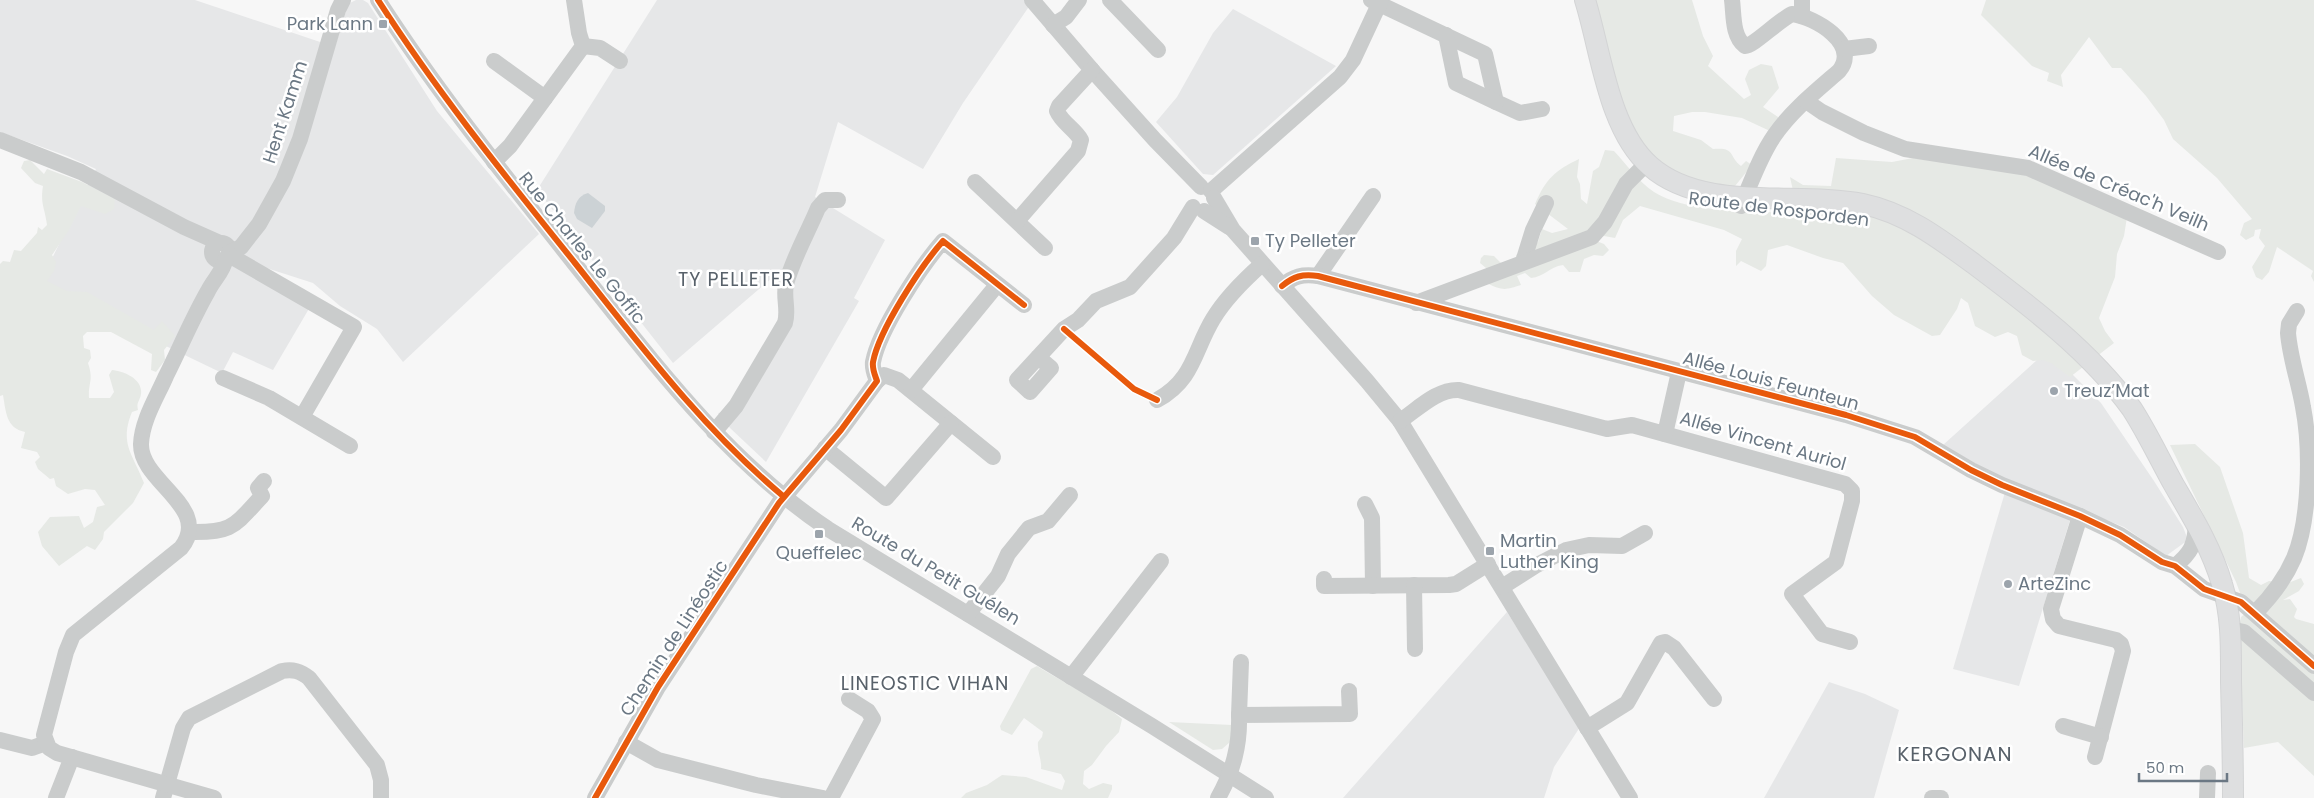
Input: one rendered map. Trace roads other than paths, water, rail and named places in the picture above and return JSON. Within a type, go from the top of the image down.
[{"type":"main road","name":"Route de Rosporden","points":[[1572,0],[1612,131],[1623,152],[1643,167],[1684,186],[1743,201],[1864,204],[1900,216],[1937,237],[2014,295],[2097,368],[2135,414],[2158,451],[2165,469],[2196,524],[2215,563],[2225,595],[2230,629],[2233,798]]},
{"type":"main road","name":"Route de Rosporden","points":[[1585,0],[1614,104],[1627,136],[1643,167]]},
{"type":"street","name":"Hent Kamm","points":[[222,252],[241,247],[272,202],[294,154],[338,10],[343,0]]},
{"type":"street","name":"Rue Charles Le Goffic","points":[[378,0],[436,87],[659,369],[714,432],[784,496]]},
{"type":"street","points":[[574,0],[583,46]]},
{"type":"street","points":[[1032,0],[1092,70],[1180,166],[1183,178],[1233,230],[1340,350],[1400,421],[1630,798]]},
{"type":"street","points":[[1053,25],[1066,17],[1079,0]]},
{"type":"street","points":[[1110,0],[1158,50]]},
{"type":"street","points":[[1732,0],[1738,38],[1745,46],[1753,44],[1768,29],[1802,8],[1840,41],[1846,54],[1842,67],[1806,101],[1772,138],[1752,177],[1743,201]]},
{"type":"street","points":[[1038,357],[1064,329],[1078,320],[1096,301],[1130,287],[1174,238],[1202,198],[1340,77],[1353,60],[1377,1],[1485,54],[1496,102]]},
{"type":"street","points":[[1446,35],[1456,83],[1520,113],[1542,109]]},
{"type":"street","points":[[494,162],[510,146],[583,46]]},
{"type":"street","points":[[583,46],[600,48],[620,61]]},
{"type":"street","points":[[1844,49],[1869,46]]},
{"type":"street","points":[[494,61],[546,98]]},
{"type":"street","points":[[1017,221],[1078,151],[1081,140],[1078,134],[1060,118],[1057,111],[1059,106],[1092,70]]},
{"type":"street","name":"Allée de Créac'h Veilh","points":[[1806,101],[1822,112],[1893,145],[1921,152],[2028,168],[2218,252]]},
{"type":"street","points":[[0,140],[81,172],[184,227],[222,252],[354,327],[302,417]]},
{"type":"street","points":[[1416,303],[1592,237],[1605,222],[1626,184],[1643,167]]},
{"type":"street","points":[[975,182],[1045,248]]},
{"type":"street","points":[[1318,276],[1373,196]]},
{"type":"street","points":[[714,432],[736,406],[786,323],[788,316],[787,282],[818,208],[825,200],[838,200]]},
{"type":"street","points":[[1524,262],[1533,230],[1546,203]]},
{"type":"street","points":[[877,381],[873,362],[887,328],[920,270],[943,241],[1024,305]]},
{"type":"street","points":[[214,798],[165,791],[57,753],[46,743],[44,735],[45,723],[66,652],[73,635],[182,548],[190,532],[190,524],[183,509],[144,460],[142,441],[152,407],[182,341],[213,282],[223,269],[222,252]]},
{"type":"street","points":[[1157,400],[1180,381],[1197,356],[1210,323],[1220,309],[1262,264]]},
{"type":"street","name":"Allée Louis Feunteun","points":[[1282,286],[1295,276],[1307,274],[1318,276],[1846,415],[1915,437],[2002,485],[2080,516],[2120,535],[2162,562],[2175,566],[2204,589],[2241,602],[2314,666]]},
{"type":"street","points":[[911,390],[997,285]]},
{"type":"street","points":[[2255,613],[2278,585],[2294,559],[2304,512],[2308,468],[2307,433],[2288,333],[2289,324],[2297,310]]},
{"type":"street","name":"Allée Vincent Auriol","points":[[1665,434],[1679,372]]},
{"type":"street","points":[[877,381],[881,376],[888,375],[911,390],[992,457]]},
{"type":"street","points":[[223,378],[269,398],[350,446]]},
{"type":"street","name":"Chemin de Linéostic","points":[[595,798],[674,662],[784,496],[825,448],[877,381]]},
{"type":"street","name":"Allée Vincent Auriol","points":[[1400,421],[1440,393],[1453,390],[1607,429],[1632,425],[1838,480],[1850,488],[1852,501],[1836,562],[1792,594],[1822,634],[1850,642]]},
{"type":"street","points":[[825,448],[886,498],[951,423]]},
{"type":"street","points":[[190,532],[214,532],[228,528],[262,496],[258,488],[264,481]]},
{"type":"street","points":[[968,614],[998,576],[1008,554],[1029,528],[1048,521],[1070,495]]},
{"type":"street","name":"Route du Petit Guélen","points":[[784,496],[828,529],[1266,798]]},
{"type":"street","points":[[1365,504],[1372,518],[1372,586]]},
{"type":"street","points":[[2080,516],[2051,615],[2059,626],[2116,640],[2123,648],[2123,656],[2095,757]]},
{"type":"street","points":[[2175,566],[2192,549],[2196,524]]},
{"type":"street","points":[[1502,587],[1535,566],[1566,550],[1589,545],[1622,546],[1644,533]]},
{"type":"street","points":[[1071,677],[1161,561]]},
{"type":"street","points":[[2175,566],[2191,563],[2215,563]]},
{"type":"street","points":[[1324,587],[1456,584],[1488,564]]},
{"type":"street","points":[[1414,585],[1415,649]]},
{"type":"street","points":[[2230,629],[2244,632],[2314,693]]},
{"type":"street","points":[[1587,728],[1627,703],[1662,643],[1665,642],[1670,643],[1714,699]]},
{"type":"street","points":[[1221,797],[1233,767],[1239,743],[1240,662]]},
{"type":"street","points":[[165,791],[183,728],[189,718],[282,671],[290,670],[300,672],[314,683],[371,756],[380,772],[381,798]]},
{"type":"street","points":[[1239,715],[1350,714],[1350,691]]},
{"type":"street","points":[[831,798],[872,719],[868,711],[849,700]]},
{"type":"street","points":[[2063,726],[2100,737]]},
{"type":"street","points":[[0,740],[32,748],[46,743]]},
{"type":"street","name":"Chemin de Linéostic","points":[[626,742],[658,760],[756,786],[823,798]]},
{"type":"street","points":[[56,798],[72,757]]},
{"type":"street","points":[[2207,798],[2208,773]]},
{"type":"street","points":[[1932,798],[1941,798]]},
{"type":"place","name":"Park Lann","points":[[383,24]]},
{"type":"place","name":"Ty Pelleter","points":[[1255,241]]},
{"type":"place","name":"Treuz’Mat","points":[[2054,391]]},
{"type":"place","name":"Queffelec","points":[[819,534]]},
{"type":"place","name":"Martin Luther King","points":[[1490,551]]},
{"type":"place","name":"ArteZinc","points":[[2008,584]]},
{"type":"district","name":"TY PELLETER","points":[[736,279]]},
{"type":"district","name":"LINEOSTIC VIHAN","points":[[925,683]]},
{"type":"district","name":"KERGONAN","points":[[1955,754]]}]
